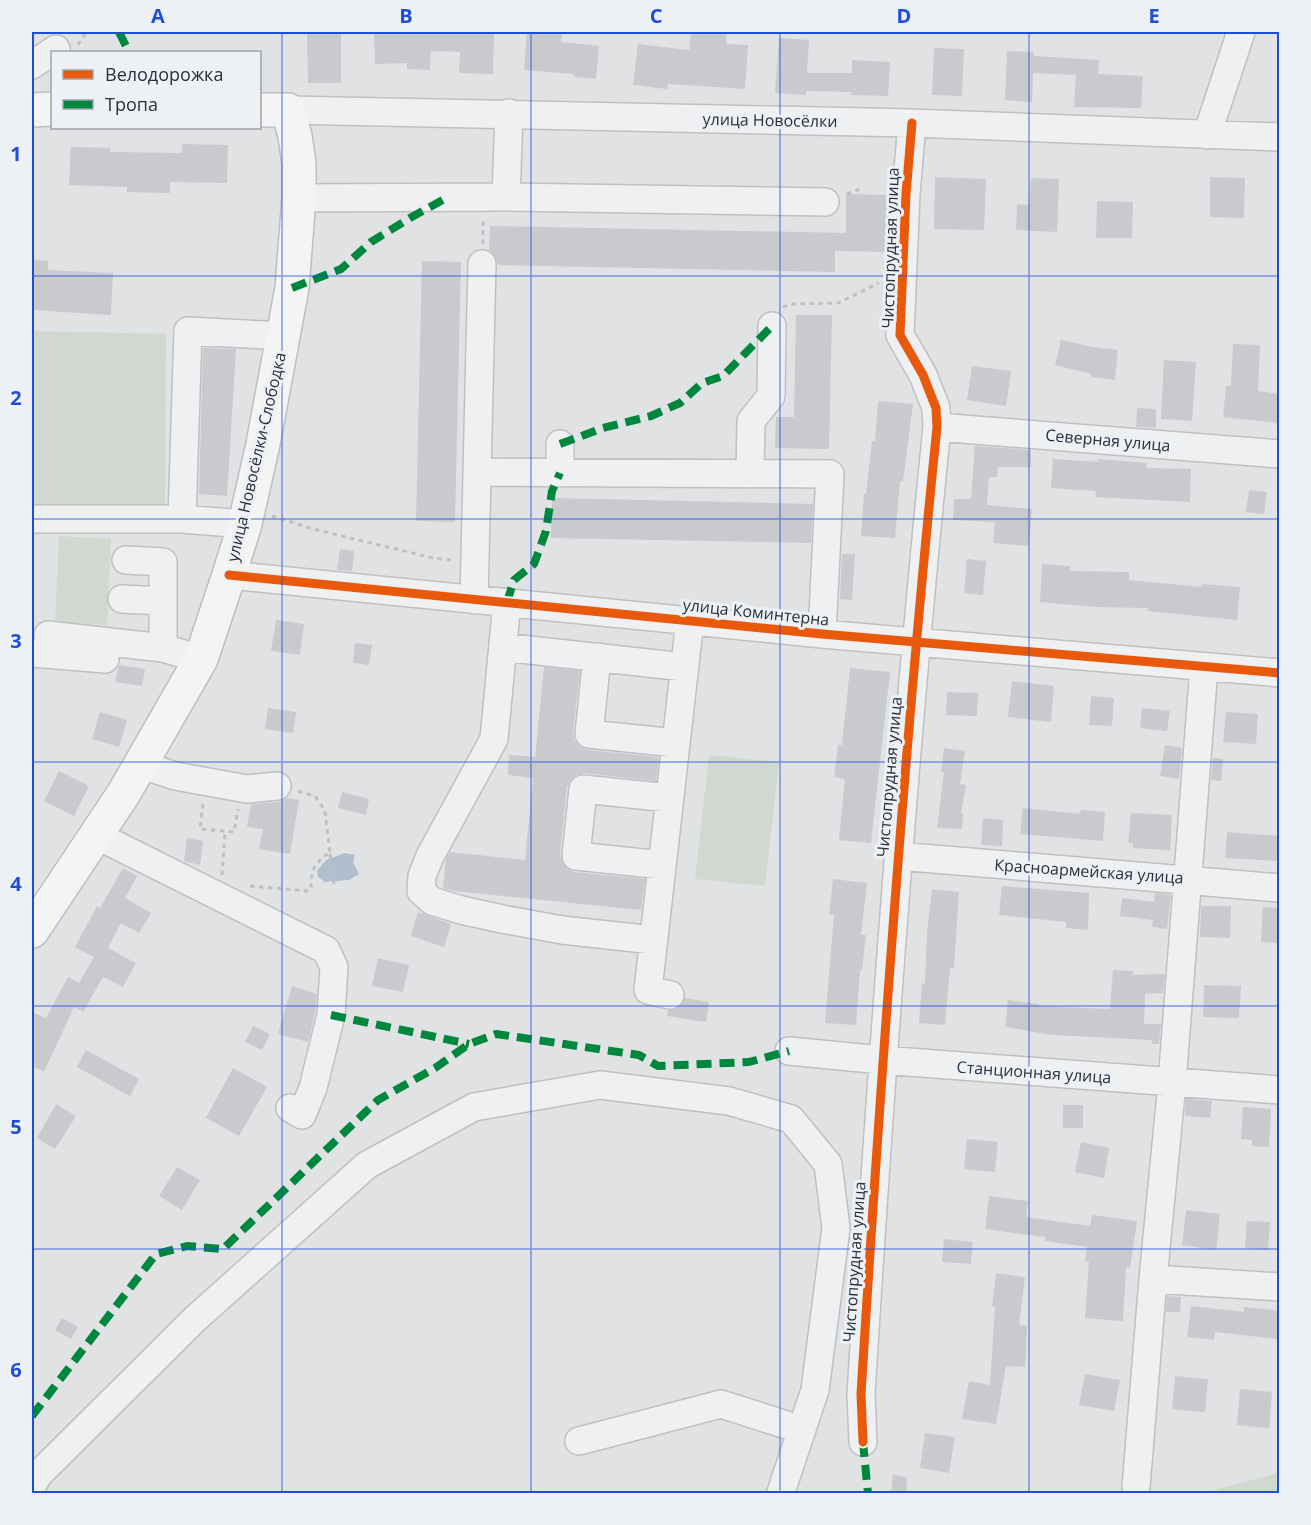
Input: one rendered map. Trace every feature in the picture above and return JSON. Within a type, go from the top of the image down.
[{"type":"main road","points":[[32,110],[51,110]]},
{"type":"main road","name":"улица Новосёлки-Слободка","points":[[32,931],[142,765],[201,659],[229,575],[263,444],[292,288],[299,163],[295,136],[274,110]]},
{"type":"street","points":[[1207,135],[1241,32]]},
{"type":"street","points":[[32,65],[51,55]]},
{"type":"street","points":[[32,72],[51,57]]},
{"type":"street","name":"улица Новосёлки","points":[[274,110],[912,123],[1280,137]]},
{"type":"street","points":[[495,197],[509,113]]},
{"type":"street","name":"Чистопрудная улица","points":[[863,1442],[861,1394],[882,1060],[915,642],[937,427],[936,408],[923,375],[900,335],[912,123]]},
{"type":"street","points":[[299,191],[495,197],[825,202]]},
{"type":"street","points":[[474,600],[482,264]]},
{"type":"street","points":[[750,474],[751,421],[771,396],[772,326]]},
{"type":"street","points":[[182,519],[188,331],[283,336]]},
{"type":"street","name":"Северная улица","points":[[937,427],[1280,454]]},
{"type":"street","points":[[560,444],[560,473]]},
{"type":"street","points":[[477,472],[830,474],[822,634]]},
{"type":"street","points":[[32,524],[32,519],[182,519],[246,516]]},
{"type":"street","points":[[126,560],[163,562],[163,601],[154,655]]},
{"type":"street","name":"улица Коминтерна","points":[[229,575],[822,634],[1280,673]]},
{"type":"street","points":[[122,599],[163,601]]},
{"type":"street","points":[[507,602],[494,739],[430,856],[422,876],[422,891],[432,901],[502,919],[562,930],[654,940]]},
{"type":"street","points":[[670,995],[648,990],[690,621]]},
{"type":"street","points":[[40,644],[201,659]]},
{"type":"street","points":[[503,647],[684,667]]},
{"type":"street","points":[[597,657],[589,734],[676,743]]},
{"type":"street","points":[[1136,1487],[1172,1083],[1204,667]]},
{"type":"street","points":[[142,765],[175,776],[242,788],[277,786]]},
{"type":"street","points":[[662,865],[576,856],[583,789],[669,798]]},
{"type":"street","points":[[96,835],[326,950],[333,967],[331,1015],[313,1088],[302,1115],[290,1108]]},
{"type":"street","name":"Красноармейская улица","points":[[898,856],[1280,888]]},
{"type":"street","name":"Станционная улица","points":[[789,1050],[882,1060],[1280,1090]]},
{"type":"street","points":[[32,1486],[38,1475],[195,1319],[367,1166],[474,1107],[600,1085],[729,1101],[791,1119],[828,1164],[836,1228],[815,1390],[781,1491]]},
{"type":"street","points":[[1153,1279],[1280,1287]]},
{"type":"street","points":[[579,1441],[722,1404],[802,1430]]},
{"type":"path","points":[[61,49],[78,44],[86,32]]},
{"type":"path","points":[[482,264],[495,197]]},
{"type":"path","points":[[772,326],[776,310],[791,304],[838,303],[873,287],[904,268]]},
{"type":"path","points":[[246,516],[313,529],[433,558],[475,562]]},
{"type":"path","points":[[206,782],[200,829],[234,832],[242,788]]},
{"type":"path","points":[[277,786],[315,796],[325,811],[334,884]]},
{"type":"path","points":[[222,883],[225,832]]},
{"type":"path","points":[[243,885],[307,891],[310,889],[312,872],[322,856],[330,854]]},
{"type":"shaded area","points":[[32,331],[166,334],[165,515],[32,512]]},
{"type":"shaded area","points":[[59,536],[111,539],[107,625],[55,622]]},
{"type":"shaded area","points":[[709,755],[779,762],[765,886],[695,879]]},
{"type":"shaded area","points":[[1279,1473],[1279,1493],[1203,1493]]},
{"type":"water","points":[[345,853],[355,855],[353,862],[359,874],[349,880],[325,882],[318,877],[317,871],[326,860]]},
{"type":"building","points":[[307,32],[341,32],[341,83],[308,83]]},
{"type":"building","points":[[374,32],[494,32],[493,74],[459,73],[460,52],[431,51],[430,70],[407,69],[407,63],[375,64]]},
{"type":"building","points":[[527,32],[562,32],[561,42],[599,46],[596,79],[574,77],[574,74],[524,70]]},
{"type":"building","points":[[691,32],[727,32],[726,44],[748,45],[745,89],[668,84],[667,89],[633,85],[638,44],[689,50]]},
{"type":"building","points":[[779,38],[809,40],[807,73],[852,73],[852,60],[890,62],[888,96],[851,95],[851,92],[806,91],[806,95],[775,93]]},
{"type":"building","points":[[934,48],[964,49],[962,96],[932,95]]},
{"type":"building","points":[[1007,51],[1034,52],[1034,56],[1099,60],[1098,74],[1143,76],[1141,108],[1074,107],[1076,75],[1033,73],[1032,102],[1005,100]]},
{"type":"building","points":[[183,144],[228,145],[227,183],[170,182],[170,193],[127,192],[127,187],[69,185],[71,147],[110,148],[110,152],[182,153]]},
{"type":"building","points":[[935,177],[986,179],[984,230],[934,229]]},
{"type":"building","points":[[1210,177],[1245,178],[1244,218],[1210,217]]},
{"type":"building","points":[[1031,178],[1059,179],[1057,232],[1016,230],[1017,204],[1029,205]]},
{"type":"building","points":[[846,194],[890,195],[888,252],[835,251],[835,272],[498,265],[495,256],[489,250],[490,226],[846,233]]},
{"type":"building","points":[[1097,201],[1133,202],[1132,238],[1096,238]]},
{"type":"building","points":[[32,260],[48,261],[48,270],[113,273],[111,315],[32,310]]},
{"type":"building","points":[[422,261],[461,262],[455,522],[416,521]]},
{"type":"building","points":[[796,315],[832,315],[829,449],[775,448],[776,417],[794,417]]},
{"type":"building","points":[[1061,340],[1118,350],[1115,380],[1091,377],[1091,374],[1055,365]]},
{"type":"building","points":[[1233,344],[1260,345],[1258,391],[1280,394],[1280,423],[1223,417],[1226,386],[1231,386]]},
{"type":"building","points":[[203,348],[236,349],[227,496],[199,494]]},
{"type":"building","points":[[1164,360],[1196,362],[1192,421],[1161,419]]},
{"type":"building","points":[[972,366],[1011,371],[1006,406],[967,400]]},
{"type":"building","points":[[878,401],[913,404],[903,481],[900,481],[895,538],[861,536],[864,494],[866,494],[872,441],[875,442]]},
{"type":"building","points":[[1137,408],[1156,409],[1156,428],[1136,427]]},
{"type":"building","points":[[975,446],[1031,450],[1031,467],[998,467],[997,477],[989,477],[987,505],[1032,509],[1029,546],[993,543],[995,522],[953,520],[954,499],[971,499]]},
{"type":"building","points":[[1053,459],[1098,462],[1098,459],[1147,463],[1146,468],[1191,469],[1190,502],[1095,497],[1096,491],[1051,488]]},
{"type":"building","points":[[1249,490],[1267,492],[1264,514],[1246,512]]},
{"type":"building","points":[[552,498],[813,504],[811,543],[551,538]]},
{"type":"building","points":[[340,549],[354,551],[352,571],[337,570]]},
{"type":"building","points":[[842,554],[855,554],[852,600],[840,599]]},
{"type":"building","points":[[967,559],[986,561],[983,595],[964,593]]},
{"type":"building","points":[[1042,564],[1070,566],[1070,571],[1129,572],[1129,580],[1202,587],[1202,584],[1240,587],[1237,620],[1147,611],[1148,608],[1095,607],[1040,602]]},
{"type":"building","points":[[276,620],[304,624],[300,655],[271,651]]},
{"type":"building","points":[[355,643],[372,645],[369,665],[353,663]]},
{"type":"building","points":[[119,665],[145,669],[142,686],[115,682]]},
{"type":"building","points":[[544,667],[580,671],[573,732],[574,740],[579,746],[587,750],[659,757],[656,781],[584,773],[571,779],[567,787],[560,854],[562,863],[574,872],[645,879],[641,910],[443,888],[446,859],[450,852],[525,860],[533,778],[508,775],[509,755],[535,757]]},
{"type":"building","points":[[850,668],[890,672],[871,843],[839,840],[845,779],[834,777],[838,745],[842,745]]},
{"type":"building","points":[[1012,681],[1054,686],[1051,722],[1008,717]]},
{"type":"building","points":[[947,692],[978,693],[977,716],[946,715]]},
{"type":"building","points":[[1091,696],[1114,698],[1112,726],[1089,725]]},
{"type":"building","points":[[268,708],[296,712],[293,733],[265,729]]},
{"type":"building","points":[[1142,708],[1170,711],[1167,731],[1140,728]]},
{"type":"building","points":[[100,712],[127,720],[119,747],[92,739]]},
{"type":"building","points":[[1226,712],[1258,714],[1256,744],[1223,742]]},
{"type":"building","points":[[1165,745],[1182,748],[1179,779],[1160,776]]},
{"type":"building","points":[[944,748],[965,751],[960,784],[966,785],[961,813],[963,813],[962,829],[937,828],[944,772],[941,772]]},
{"type":"building","points":[[1213,758],[1223,759],[1221,781],[1211,780]]},
{"type":"building","points":[[59,771],[89,786],[74,816],[44,801]]},
{"type":"building","points":[[342,792],[369,799],[366,815],[338,808]]},
{"type":"building","points":[[287,798],[299,800],[290,854],[259,849],[263,829],[247,827],[251,804],[279,802]]},
{"type":"building","points":[[1023,808],[1080,814],[1081,810],[1105,812],[1103,841],[1020,834]]},
{"type":"building","points":[[1131,814],[1172,815],[1170,850],[1133,848],[1133,843],[1128,843]]},
{"type":"building","points":[[983,818],[1003,820],[1002,846],[981,845]]},
{"type":"building","points":[[1227,832],[1280,836],[1280,861],[1225,858]]},
{"type":"building","points":[[187,838],[203,841],[200,865],[184,861]]},
{"type":"building","points":[[123,868],[137,876],[125,898],[151,913],[139,933],[121,923],[108,948],[136,963],[123,987],[103,977],[83,1012],[74,1007],[44,1072],[32,1066],[32,1012],[46,1018],[68,977],[79,983],[94,957],[75,947],[97,906],[100,908]]},
{"type":"building","points":[[833,879],[867,883],[861,935],[866,935],[862,970],[860,970],[856,1025],[825,1023],[834,915],[829,914]]},
{"type":"building","points":[[1002,886],[1089,893],[1088,930],[1066,928],[1066,922],[999,915]]},
{"type":"building","points":[[932,889],[959,892],[954,968],[950,968],[945,1025],[919,1023],[922,983],[925,984],[927,932]]},
{"type":"building","points":[[1155,893],[1171,895],[1167,929],[1152,927],[1153,920],[1120,916],[1122,898],[1154,902]]},
{"type":"building","points":[[1201,906],[1231,906],[1230,938],[1200,937]]},
{"type":"building","points":[[1263,907],[1280,908],[1280,943],[1261,942]]},
{"type":"building","points":[[418,912],[451,924],[444,947],[411,936]]},
{"type":"building","points":[[378,958],[409,965],[403,992],[372,986]]},
{"type":"building","points":[[1113,970],[1133,971],[1133,975],[1165,974],[1163,993],[1145,994],[1144,1024],[1161,1024],[1159,1044],[1152,1044],[1152,1040],[1052,1035],[1005,1027],[1008,1000],[1038,1004],[1038,1006],[1110,1009]]},
{"type":"building","points":[[1204,985],[1241,986],[1239,1018],[1203,1017]]},
{"type":"building","points":[[292,986],[317,994],[308,1042],[278,1034]]},
{"type":"building","points":[[685,998],[709,1002],[706,1022],[667,1016],[668,1010],[675,1010],[681,1006]]},
{"type":"building","points":[[253,1026],[270,1034],[262,1050],[245,1042]]},
{"type":"building","points":[[86,1050],[139,1079],[130,1096],[77,1067]]},
{"type":"building","points":[[233,1068],[267,1087],[239,1136],[206,1118]]},
{"type":"building","points":[[1186,1099],[1212,1101],[1210,1118],[1185,1116]]},
{"type":"building","points":[[56,1104],[76,1116],[55,1149],[37,1138]]},
{"type":"building","points":[[1063,1105],[1083,1105],[1083,1128],[1063,1128]]},
{"type":"building","points":[[1243,1107],[1271,1109],[1269,1147],[1252,1146],[1252,1140],[1241,1139]]},
{"type":"building","points":[[967,1139],[998,1142],[995,1172],[964,1169]]},
{"type":"building","points":[[1081,1142],[1109,1148],[1104,1178],[1075,1172]]},
{"type":"building","points":[[177,1167],[200,1180],[182,1210],[159,1196]]},
{"type":"building","points":[[989,1196],[1028,1201],[1026,1217],[1090,1226],[1092,1215],[1137,1221],[1130,1268],[1126,1267],[1123,1321],[1085,1318],[1089,1262],[1085,1261],[1087,1247],[1045,1241],[1045,1237],[985,1229]]},
{"type":"building","points":[[1186,1210],[1220,1214],[1216,1250],[1182,1245]]},
{"type":"building","points":[[1247,1221],[1270,1222],[1268,1250],[1245,1248]]},
{"type":"building","points":[[944,1239],[973,1242],[971,1264],[942,1262]]},
{"type":"building","points":[[996,1273],[1025,1277],[1019,1325],[1027,1326],[1025,1367],[1006,1366],[996,1424],[962,1419],[969,1381],[990,1385],[995,1307],[992,1307]]},
{"type":"building","points":[[1167,1296],[1181,1297],[1180,1312],[1166,1312]]},
{"type":"building","points":[[1191,1306],[1244,1312],[1244,1307],[1280,1311],[1277,1339],[1215,1332],[1214,1340],[1187,1337]]},
{"type":"building","points":[[62,1318],[78,1327],[71,1339],[55,1330]]},
{"type":"building","points":[[1085,1374],[1120,1380],[1114,1411],[1079,1405]]},
{"type":"building","points":[[1175,1376],[1208,1379],[1205,1412],[1172,1409]]},
{"type":"building","points":[[1240,1389],[1272,1392],[1269,1428],[1237,1425]]},
{"type":"building","points":[[925,1433],[955,1437],[949,1473],[920,1468]]},
{"type":"building","points":[[893,1475],[907,1477],[906,1494],[891,1494]]},
{"type":"marked path","points":[[119,32],[128,51]]},
{"type":"marked path","points":[[292,288],[341,269],[371,242],[448,197]]},
{"type":"marked path","points":[[560,444],[603,428],[651,416],[680,403],[702,383],[723,376],[772,326]]},
{"type":"marked path","points":[[507,602],[514,580],[534,564],[546,531],[552,491],[560,473]]},
{"type":"marked path","points":[[331,1015],[469,1044]]},
{"type":"marked path","points":[[32,1416],[156,1254],[187,1246],[223,1249],[378,1100],[435,1068],[469,1044],[496,1034],[639,1055],[658,1066],[749,1062],[789,1051]]},
{"type":"marked path","points":[[863,1442],[868,1494]]},
{"type":"cycle path","points":[[863,1442],[861,1394],[885,1031],[914,669],[937,427],[936,408],[923,375],[900,335],[906,194],[912,123]]},
{"type":"cycle path","points":[[229,575],[822,634],[1280,673]]}]
